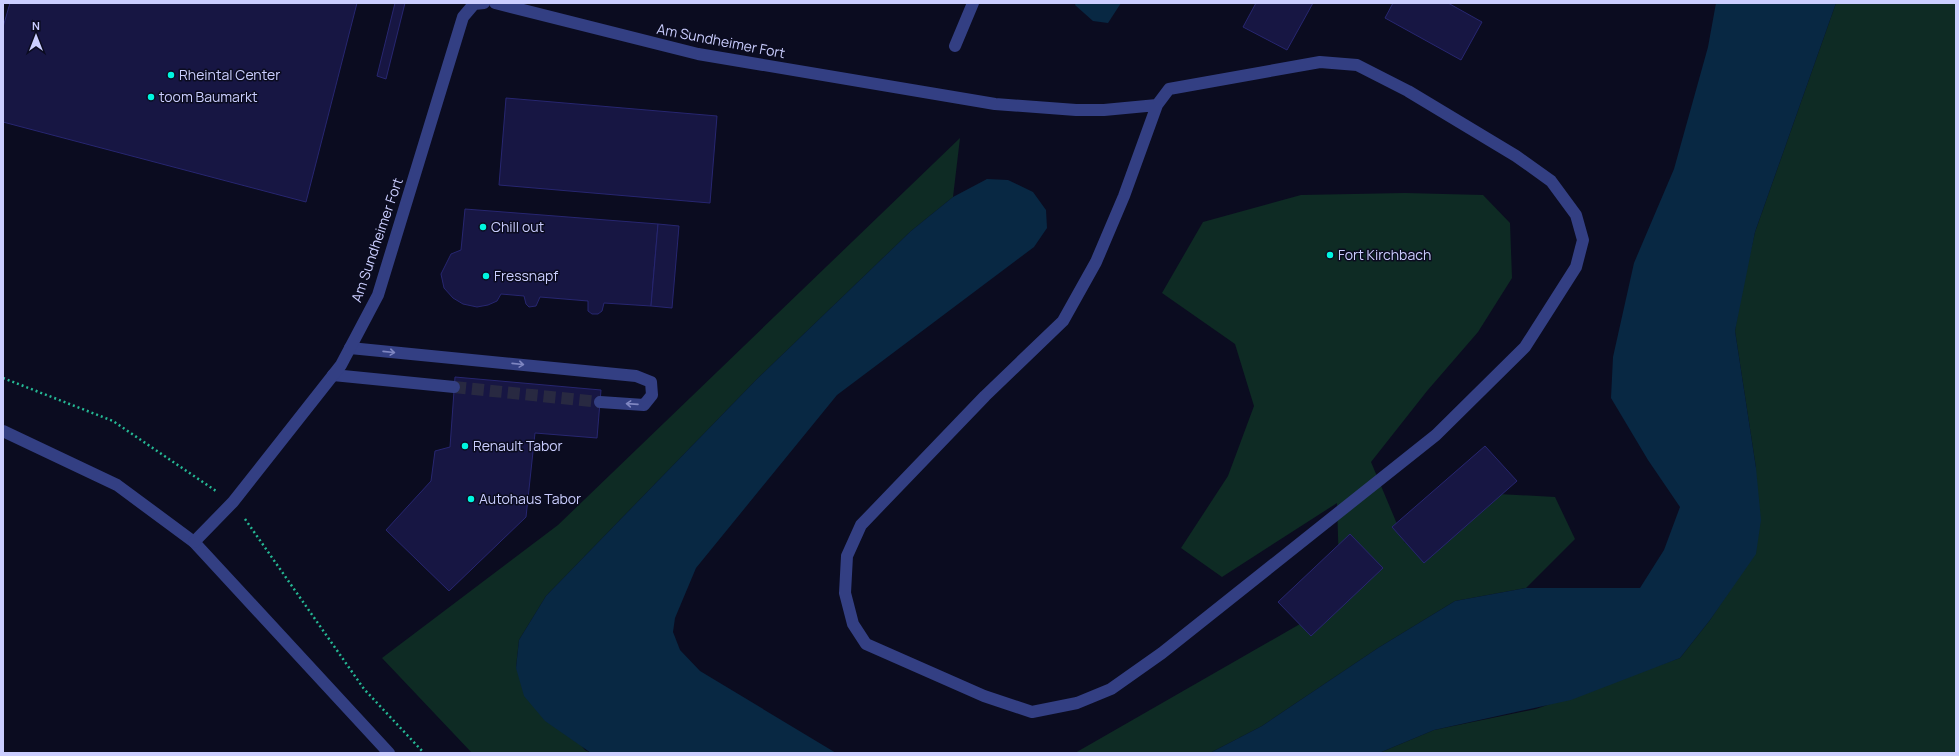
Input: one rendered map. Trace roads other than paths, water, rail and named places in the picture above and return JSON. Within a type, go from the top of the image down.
[{"type":"street","name":"Am Sundheimer Fort","points":[[194,542],[233,502],[333,376],[350,348],[378,295],[462,17],[477,3]]},
{"type":"street","name":"Am Sundheimer Fort","points":[[495,3],[698,54],[995,104],[1076,110],[1104,110],[1157,105]]},
{"type":"street","points":[[955,46],[973,3]]},
{"type":"street","points":[[1320,62],[1357,65],[1408,91],[1503,148],[1551,181],[1576,215],[1583,240],[1576,267],[1525,347],[1436,435],[1162,653],[1111,689],[1077,703],[1032,712],[978,693],[866,644],[853,624],[845,593],[847,556],[862,525],[985,396],[1063,321],[1096,262],[1124,196],[1157,105],[1169,89],[1320,62]]},
{"type":"street","points":[[350,348],[636,376],[651,382],[652,395],[644,404],[600,402]]},
{"type":"street","points":[[333,376],[454,387]]},
{"type":"street","points":[[3,431],[117,485],[194,542],[389,753]]},
{"type":"water","points":[[1076,3],[1121,3],[1108,23],[1093,21],[1075,5]]},
{"type":"water","points":[[1716,3],[1836,3],[1755,232],[1735,331],[1756,468],[1761,520],[1756,554],[1710,620],[1680,658],[1571,700],[1434,730],[1379,753],[1210,753],[1262,726],[1378,648],[1455,601],[1526,588],[1640,588],[1664,550],[1680,507],[1648,460],[1611,398],[1613,357],[1634,263],[1674,169],[1708,47]]},
{"type":"water","points":[[987,179],[1008,180],[1033,192],[1046,210],[1047,228],[1034,247],[837,395],[696,568],[675,618],[673,632],[680,650],[700,671],[836,753],[591,753],[545,721],[524,696],[516,668],[519,640],[546,596],[757,379],[911,231],[953,197]]},
{"type":"tunnel","points":[[454,387],[600,402]]},
{"type":"place","name":"Rheintal Center","points":[[171,75]]},
{"type":"place","name":"toom Baumarkt","points":[[151,97]]},
{"type":"place","name":"Chill out","points":[[483,227]]},
{"type":"place","name":"Fort Kirchbach","points":[[1330,255]]},
{"type":"place","name":"Fressnapf","points":[[486,276]]},
{"type":"place","name":"Renault Tabor","points":[[465,446]]},
{"type":"place","name":"Autohaus Tabor","points":[[471,499]]}]
